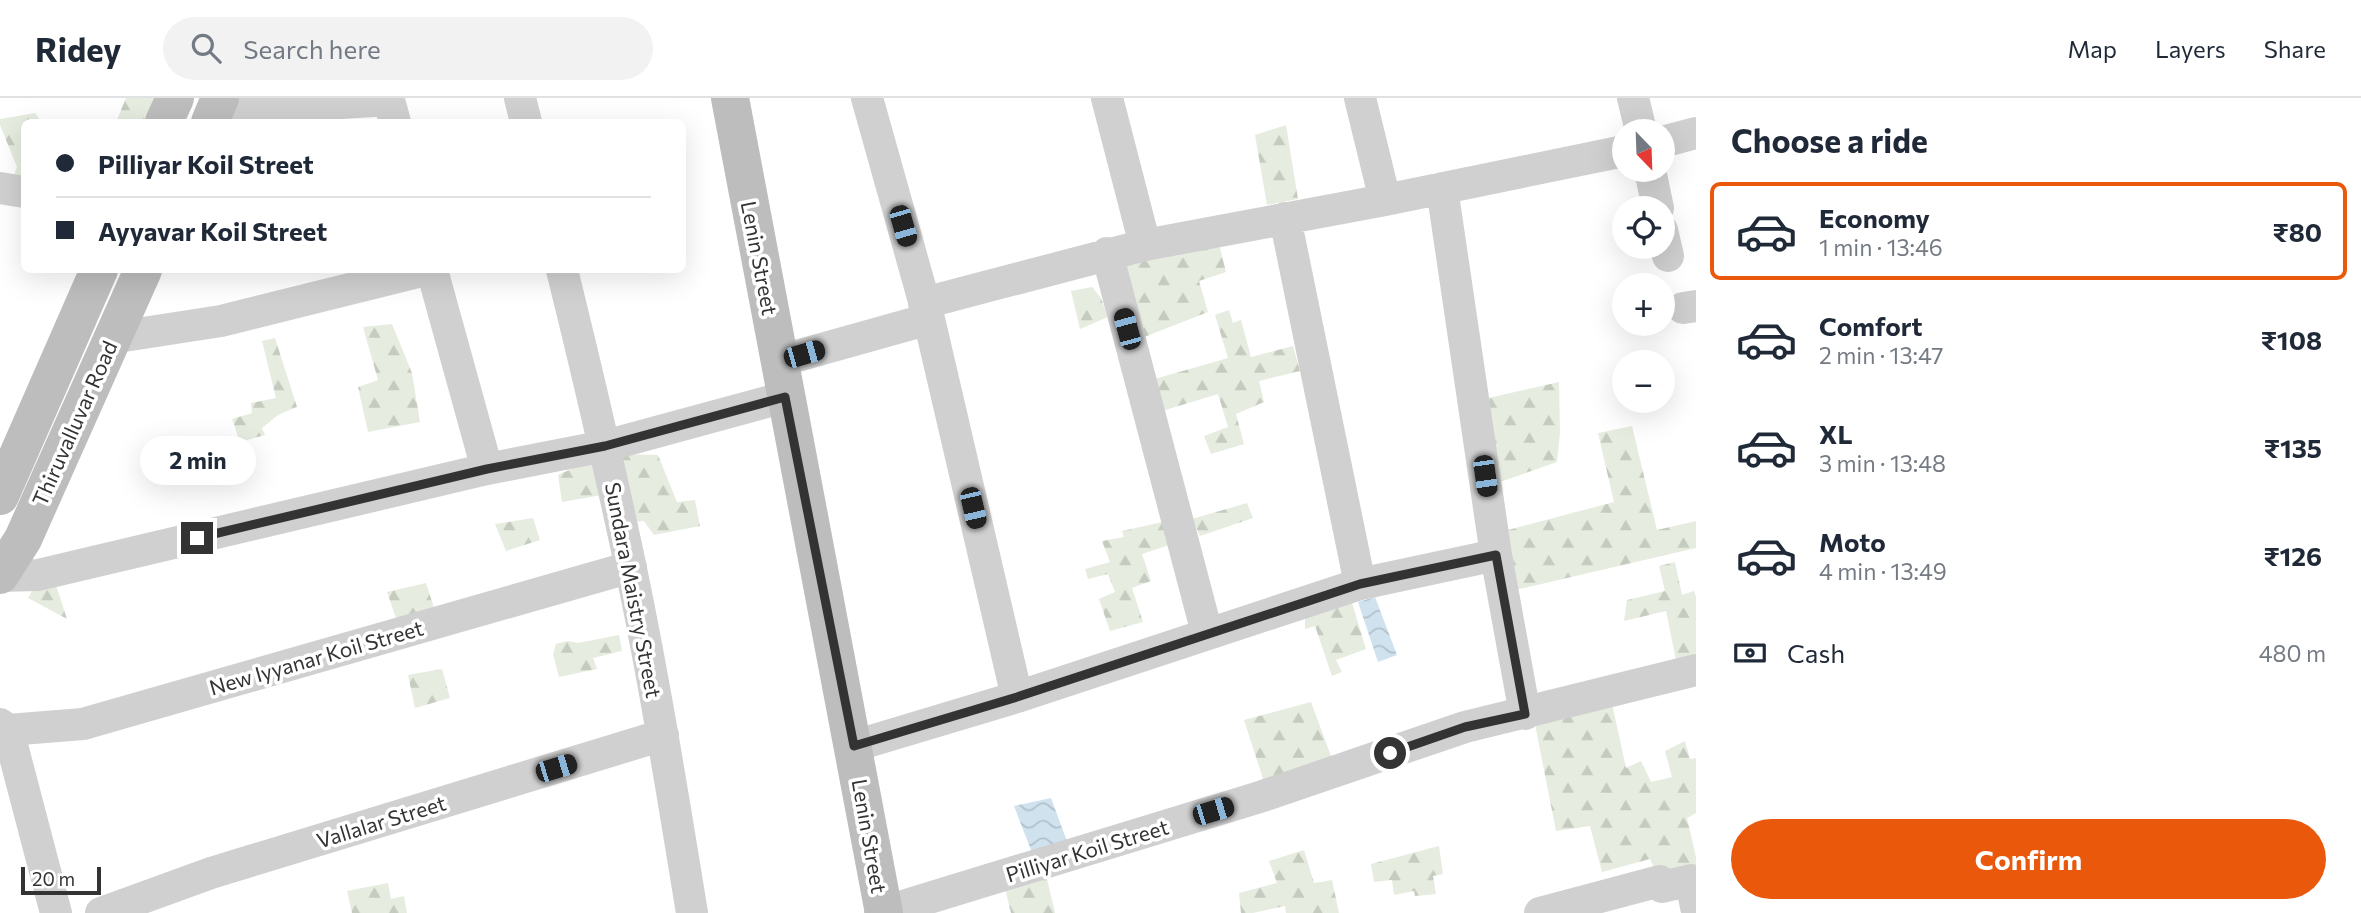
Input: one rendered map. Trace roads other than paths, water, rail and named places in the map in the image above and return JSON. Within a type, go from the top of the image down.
[{"type":"street","points":[[165,119],[175,98]]},
{"type":"street","points":[[520,98],[525,119]]},
{"type":"street","name":"Lenin Street","points":[[730,98],[854,746],[883,913]]},
{"type":"street","points":[[867,98],[926,311],[1017,697]]},
{"type":"street","points":[[1107,98],[1145,245]]},
{"type":"street","points":[[1360,98],[1385,200]]},
{"type":"street","points":[[1633,98],[1638,119]]},
{"type":"street","points":[[215,111],[389,100],[394,119]]},
{"type":"street","points":[[1675,139],[1696,134]]},
{"type":"street","points":[[0,575],[38,575],[487,469],[605,446],[782,379],[926,311],[1107,253],[1612,153]]},
{"type":"street","points":[[0,188],[21,191]]},
{"type":"street","points":[[1442,188],[1496,555],[1525,714]]},
{"type":"street","points":[[1285,218],[1360,584]]},
{"type":"street","points":[[1107,253],[1207,633]]},
{"type":"street","name":"Thiruvalluvar Road","points":[[0,496],[98,273]]},
{"type":"street","name":"Thiruvalluvar Road","points":[[0,575],[23,539],[142,273]]},
{"type":"street","points":[[111,338],[220,321],[414,273]]},
{"type":"street","points":[[433,273],[487,469]]},
{"type":"street","name":"Sundara Maistry Street","points":[[563,273],[631,567],[663,735],[692,913]]},
{"type":"street","points":[[854,746],[1017,697],[1360,584],[1496,555]]},
{"type":"street","name":"New Iyyanar Koil Street","points":[[4,727],[83,724],[631,567]]},
{"type":"street","name":"Pilliyar Koil Street","points":[[883,913],[1263,796],[1465,727],[1696,670]]},
{"type":"street","points":[[4,727],[56,913]]},
{"type":"street","name":"Vallalar Street","points":[[101,913],[211,873],[663,735]]},
{"type":"street","points":[[1540,913],[1660,881],[1662,887],[1691,880],[1696,907]]},
{"type":"water","points":[[1375,597],[1397,655],[1378,662],[1358,602]]},
{"type":"water","points":[[1051,798],[1071,852],[1036,863],[1014,806]]}]
